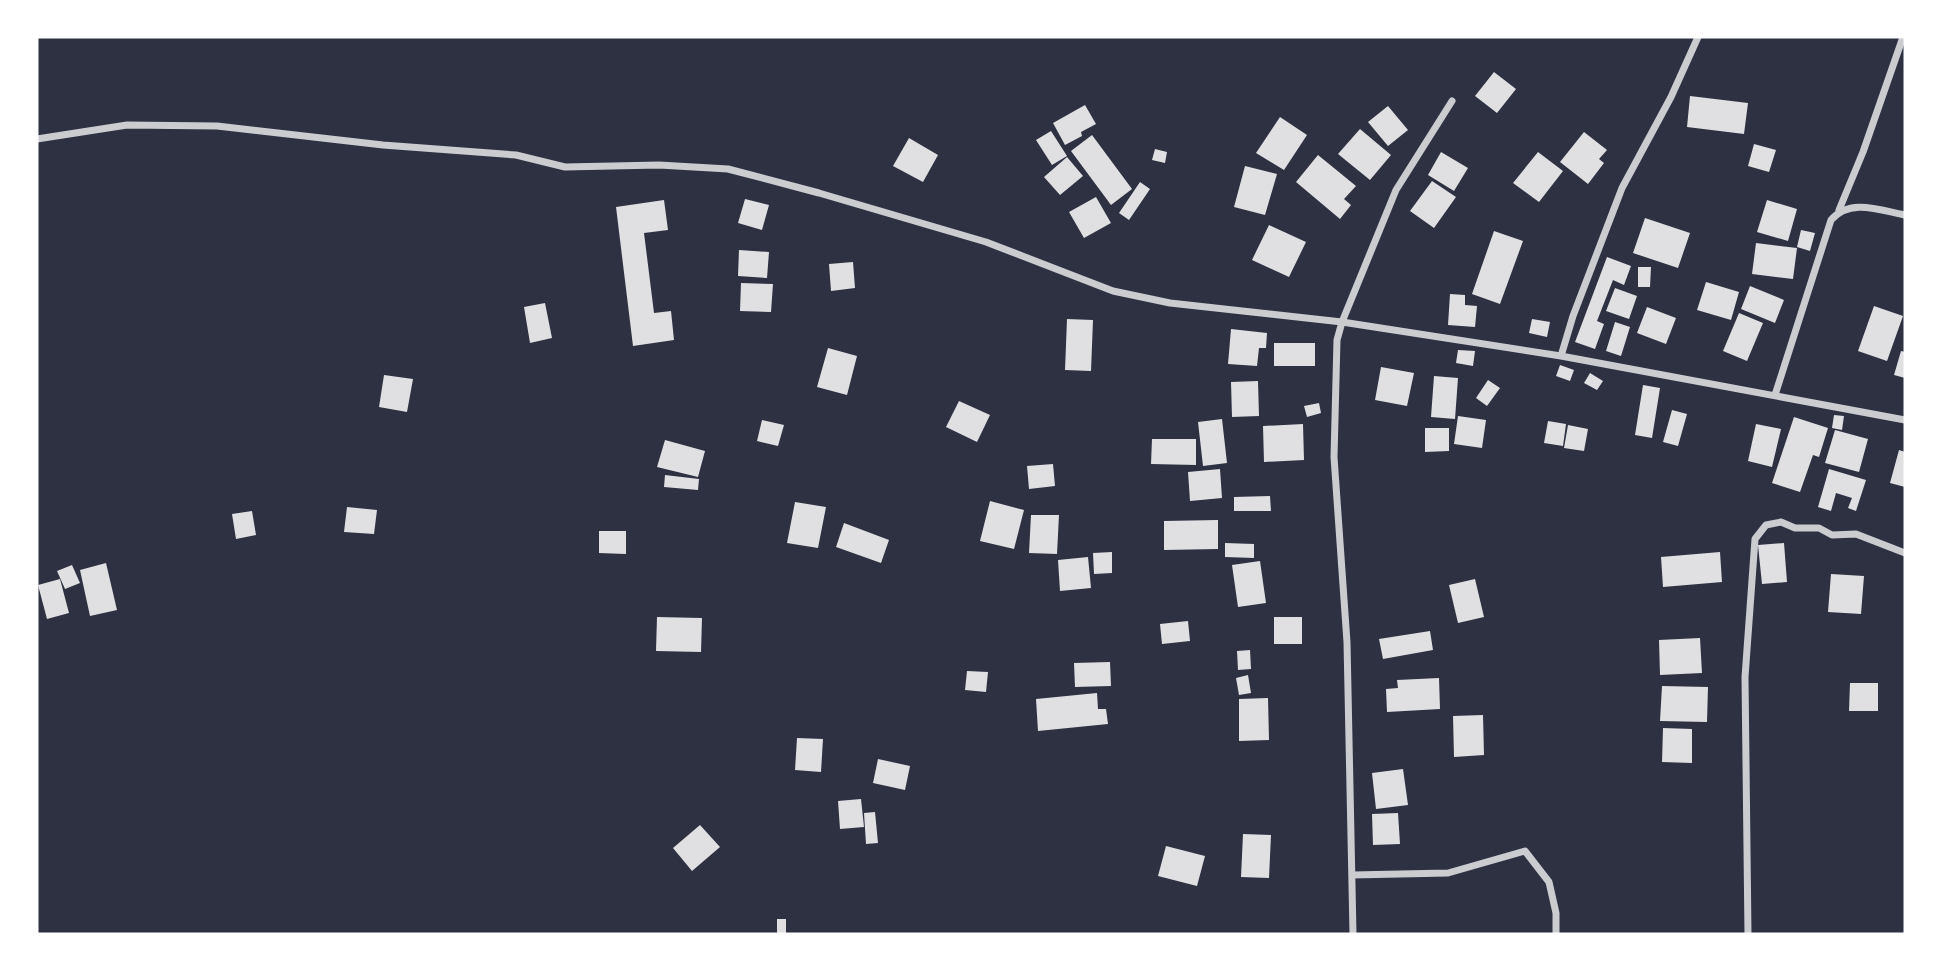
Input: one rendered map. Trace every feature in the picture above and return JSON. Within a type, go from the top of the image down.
[{"type":"street","points":[[1561,356],[1573,316],[1622,188],[1671,97],[1698,37]]},
{"type":"street","points":[[1775,396],[1831,220],[1839,210],[1863,152],[1903,37]]},
{"type":"street","points":[[1353,934],[1347,642],[1334,457],[1337,340],[1396,190],[1452,101]]},
{"type":"street","points":[[37,139],[127,125],[217,127],[383,145],[516,155],[565,167],[659,165],[728,170],[819,192],[986,242],[1112,291],[1170,303],[1342,322],[1561,356],[1905,420]]},
{"type":"street","points":[[1839,210],[1857,206],[1905,215]]},
{"type":"street","points":[[1748,934],[1745,677],[1755,539],[1766,525],[1782,522],[1795,528],[1819,528],[1832,535],[1856,534],[1905,553]]},
{"type":"street","points":[[1352,875],[1448,873],[1525,851],[1549,883],[1556,913],[1556,934]]},
{"type":"building","points":[[1494,72],[1516,89],[1497,113],[1475,96]]},
{"type":"building","points":[[1690,96],[1748,103],[1744,134],[1687,127]]},
{"type":"building","points":[[1085,105],[1096,124],[1065,145],[1053,123]]},
{"type":"building","points":[[1388,106],[1408,130],[1388,146],[1368,122]]},
{"type":"building","points":[[1280,117],[1307,135],[1284,170],[1256,153]]},
{"type":"building","points":[[1360,129],[1391,155],[1370,180],[1338,154]]},
{"type":"building","points":[[1051,131],[1067,156],[1052,165],[1036,140]]},
{"type":"building","points":[[1584,132],[1607,150],[1599,159],[1604,163],[1588,184],[1560,162]]},
{"type":"building","points":[[1092,135],[1132,189],[1111,205],[1071,151]]},
{"type":"building","points":[[909,138],[938,155],[923,182],[893,166]]},
{"type":"building","points":[[1754,144],[1776,150],[1769,172],[1748,166]]},
{"type":"building","points":[[1155,149],[1167,152],[1165,163],[1152,160]]},
{"type":"building","points":[[1441,152],[1468,168],[1454,191],[1428,175]]},
{"type":"building","points":[[1538,152],[1563,171],[1539,202],[1513,183]]},
{"type":"building","points":[[1318,155],[1356,186],[1344,199],[1351,205],[1340,219],[1296,182]]},
{"type":"building","points":[[1067,157],[1083,176],[1060,195],[1044,177]]},
{"type":"building","points":[[1245,166],[1277,174],[1265,215],[1234,207]]},
{"type":"building","points":[[1432,181],[1456,197],[1434,228],[1410,211]]},
{"type":"building","points":[[1140,182],[1150,189],[1129,220],[1119,213]]},
{"type":"building","points":[[1096,197],[1111,223],[1084,238],[1069,212]]},
{"type":"building","points":[[745,199],[769,205],[762,230],[738,223]]},
{"type":"building","points":[[664,200],[668,230],[644,233],[654,313],[671,311],[674,340],[633,346],[616,207]]},
{"type":"building","points":[[1767,200],[1797,209],[1788,241],[1757,232]]},
{"type":"building","points":[[1645,218],[1690,233],[1678,268],[1633,253]]},
{"type":"building","points":[[1269,225],[1306,242],[1289,277],[1252,260]]},
{"type":"building","points":[[1801,230],[1815,233],[1810,251],[1797,247]]},
{"type":"building","points":[[1494,231],[1523,241],[1500,304],[1472,294]]},
{"type":"building","points":[[1756,243],[1797,248],[1793,279],[1752,274]]},
{"type":"building","points":[[739,250],[769,252],[767,278],[738,276]]},
{"type":"building","points":[[1607,257],[1631,266],[1624,285],[1613,280],[1597,321],[1604,324],[1595,349],[1575,342]]},
{"type":"building","points":[[853,262],[855,288],[831,291],[829,264]]},
{"type":"building","points":[[1638,267],[1651,267],[1650,287],[1638,287]]},
{"type":"building","points":[[1706,282],[1739,292],[1731,320],[1697,310]]},
{"type":"building","points":[[741,283],[773,284],[771,312],[740,311]]},
{"type":"building","points":[[1750,286],[1784,300],[1775,323],[1741,309]]},
{"type":"building","points":[[1615,288],[1637,296],[1629,319],[1606,311]]},
{"type":"building","points":[[1450,294],[1465,295],[1465,305],[1477,306],[1475,327],[1448,325]]},
{"type":"building","points":[[545,303],[552,338],[530,343],[524,307]]},
{"type":"building","points":[[1874,306],[1903,316],[1887,361],[1858,351]]},
{"type":"building","points":[[1647,307],[1676,318],[1666,344],[1637,333]]},
{"type":"building","points":[[1739,313],[1763,323],[1747,361],[1723,351]]},
{"type":"building","points":[[1067,319],[1093,320],[1091,371],[1065,370]]},
{"type":"building","points":[[1532,319],[1550,322],[1547,337],[1529,333]]},
{"type":"building","points":[[1615,322],[1630,327],[1621,356],[1606,351]]},
{"type":"building","points":[[1231,329],[1267,333],[1266,348],[1259,348],[1257,366],[1228,364]]},
{"type":"building","points":[[1274,343],[1315,343],[1315,366],[1274,366]]},
{"type":"building","points":[[828,348],[857,356],[847,395],[817,387]]},
{"type":"building","points":[[1458,350],[1475,351],[1473,366],[1456,363]]},
{"type":"building","points":[[1901,351],[1905,352],[1905,378],[1894,375]]},
{"type":"building","points":[[1560,365],[1574,370],[1570,381],[1556,376]]},
{"type":"building","points":[[1381,367],[1414,373],[1407,406],[1375,400]]},
{"type":"building","points":[[1590,373],[1603,381],[1597,390],[1584,383]]},
{"type":"building","points":[[384,375],[413,379],[407,412],[379,407]]},
{"type":"building","points":[[1434,376],[1458,378],[1455,419],[1431,417]]},
{"type":"building","points":[[1488,380],[1500,388],[1487,406],[1476,398]]},
{"type":"building","points":[[1258,381],[1259,416],[1232,417],[1231,382]]},
{"type":"building","points":[[1643,385],[1660,388],[1652,438],[1635,435]]},
{"type":"building","points":[[959,401],[990,415],[977,442],[946,427]]},
{"type":"building","points":[[1319,403],[1321,413],[1307,417],[1304,406]]},
{"type":"building","points":[[1672,410],[1687,414],[1678,446],[1663,442]]},
{"type":"building","points":[[1834,415],[1844,416],[1842,430],[1832,428]]},
{"type":"building","points":[[1458,416],[1486,420],[1482,448],[1454,444]]},
{"type":"building","points":[[1794,417],[1828,428],[1819,457],[1813,455],[1800,492],[1772,483]]},
{"type":"building","points":[[1222,419],[1227,463],[1203,466],[1198,422]]},
{"type":"building","points":[[762,420],[784,425],[778,446],[757,441]]},
{"type":"building","points":[[1548,421],[1566,424],[1563,446],[1544,443]]},
{"type":"building","points":[[1303,424],[1304,460],[1264,462],[1263,426]]},
{"type":"building","points":[[1756,424],[1781,429],[1772,467],[1748,461]]},
{"type":"building","points":[[1568,425],[1588,429],[1584,451],[1564,448]]},
{"type":"building","points":[[1425,428],[1449,428],[1449,451],[1425,452]]},
{"type":"building","points":[[1835,430],[1868,439],[1859,472],[1825,463]]},
{"type":"building","points":[[1152,439],[1196,439],[1196,465],[1151,464]]},
{"type":"building","points":[[665,440],[705,451],[698,477],[657,467]]},
{"type":"building","points":[[1899,450],[1905,452],[1905,487],[1890,483]]},
{"type":"building","points":[[1053,464],[1055,486],[1029,489],[1027,466]]},
{"type":"building","points":[[1220,469],[1222,498],[1190,501],[1188,472]]},
{"type":"building","points":[[1829,469],[1866,480],[1856,511],[1848,508],[1852,498],[1836,493],[1831,511],[1818,507]]},
{"type":"building","points":[[665,475],[699,479],[698,490],[664,487]]},
{"type":"building","points":[[1270,496],[1271,511],[1234,511],[1234,497]]},
{"type":"building","points":[[990,501],[1024,510],[1014,549],[980,541]]},
{"type":"building","points":[[795,502],[826,507],[818,548],[787,543]]},
{"type":"building","points":[[347,507],[377,510],[374,534],[344,532]]},
{"type":"building","points":[[252,511],[256,535],[236,539],[232,514]]},
{"type":"building","points":[[1031,515],[1059,515],[1057,554],[1029,553]]},
{"type":"building","points":[[1218,520],[1218,549],[1164,550],[1164,521]]},
{"type":"building","points":[[844,523],[889,540],[881,563],[836,547]]},
{"type":"building","points":[[599,531],[626,531],[626,554],[599,553]]},
{"type":"building","points":[[1225,543],[1254,544],[1254,558],[1225,557]]},
{"type":"building","points":[[1784,543],[1787,582],[1762,584],[1758,545]]},
{"type":"building","points":[[1112,552],[1112,573],[1094,574],[1093,553]]},
{"type":"building","points":[[1720,552],[1722,582],[1663,587],[1661,557]]},
{"type":"building","points":[[1088,557],[1091,588],[1060,591],[1058,560]]},
{"type":"building","points":[[1260,561],[1266,603],[1238,607],[1232,565]]},
{"type":"building","points":[[106,563],[117,610],[90,616],[80,570]]},
{"type":"building","points":[[72,565],[80,583],[65,589],[57,571]]},
{"type":"building","points":[[1831,574],[1864,576],[1861,614],[1828,612]]},
{"type":"building","points":[[60,579],[69,613],[47,619],[38,585]]},
{"type":"building","points":[[1475,579],[1484,617],[1458,623],[1449,585]]},
{"type":"building","points":[[657,617],[702,618],[701,652],[656,651]]},
{"type":"building","points":[[1274,617],[1302,617],[1302,644],[1274,644]]},
{"type":"building","points":[[1188,621],[1190,641],[1162,644],[1160,624]]},
{"type":"building","points":[[1430,631],[1433,650],[1383,659],[1379,639]]},
{"type":"building","points":[[1700,638],[1702,673],[1660,675],[1659,640]]},
{"type":"building","points":[[1250,650],[1251,669],[1238,670],[1237,651]]},
{"type":"building","points":[[1110,662],[1111,686],[1075,687],[1074,663]]},
{"type":"building","points":[[967,671],[988,672],[986,692],[965,690]]},
{"type":"building","points":[[1248,675],[1251,693],[1239,695],[1236,678]]},
{"type":"building","points":[[1439,678],[1440,709],[1387,712],[1386,689],[1398,688],[1397,680]]},
{"type":"building","points":[[1850,683],[1878,683],[1878,711],[1849,711]]},
{"type":"building","points":[[1662,686],[1708,687],[1707,722],[1660,721]]},
{"type":"building","points":[[1097,693],[1098,709],[1106,709],[1108,724],[1038,731],[1036,699]]},
{"type":"building","points":[[1268,698],[1269,740],[1239,741],[1239,699]]},
{"type":"building","points":[[1483,715],[1484,755],[1454,757],[1453,716]]},
{"type":"building","points":[[1663,728],[1692,729],[1692,763],[1662,762]]},
{"type":"building","points":[[797,738],[823,739],[821,772],[795,770]]},
{"type":"building","points":[[878,759],[910,766],[905,790],[873,783]]},
{"type":"building","points":[[1403,769],[1408,805],[1376,809],[1372,773]]},
{"type":"building","points":[[861,799],[864,827],[840,829],[838,801]]},
{"type":"building","points":[[875,812],[878,843],[866,844],[864,813]]},
{"type":"building","points":[[1398,813],[1400,844],[1373,845],[1372,814]]},
{"type":"building","points":[[700,825],[720,847],[692,871],[673,848]]},
{"type":"building","points":[[1243,834],[1271,835],[1269,878],[1241,877]]},
{"type":"building","points":[[1166,846],[1205,856],[1197,886],[1158,876]]},
{"type":"building","points":[[777,919],[786,919],[786,934],[777,934]]}]
